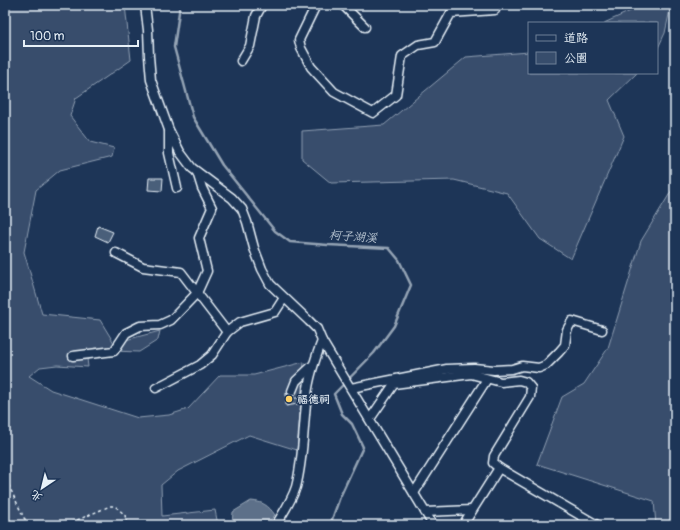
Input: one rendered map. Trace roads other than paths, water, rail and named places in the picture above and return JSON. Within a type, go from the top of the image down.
[{"type":"street","points":[[145,5],[151,80],[169,130],[180,152],[192,168],[232,198],[242,209],[262,269],[270,284],[309,321],[316,330],[433,525]]},
{"type":"street","points":[[241,61],[250,46],[256,16],[262,5]]},
{"type":"street","points":[[316,5],[299,40],[310,67],[334,92],[373,113],[396,95],[402,56],[418,45],[435,42],[451,13],[495,10]]},
{"type":"street","points":[[343,5],[365,27]]},
{"type":"street","points":[[169,130],[169,153],[177,188]]},
{"type":"street","points":[[73,356],[114,351],[126,333],[140,326],[160,326],[171,320],[197,294],[207,271],[199,238],[212,208],[202,188],[197,172]]},
{"type":"street","points":[[116,253],[143,267],[181,272],[227,332]]},
{"type":"street","points":[[156,388],[200,365],[212,355],[227,332],[240,322],[275,312],[284,298]]},
{"type":"street","points":[[351,388],[446,369],[474,368],[494,370],[512,369],[522,366],[539,368],[546,365],[565,345],[566,330],[572,321],[602,330]]},
{"type":"street","points":[[276,525],[295,488],[301,466],[307,394],[313,365],[322,341]]},
{"type":"street","points":[[292,391],[296,381],[313,365]]},
{"type":"street","points":[[370,419],[394,384],[471,374],[501,382],[519,380],[526,382],[530,388],[530,397],[494,456],[493,463],[499,468],[597,525]]},
{"type":"street","points":[[414,493],[487,379]]},
{"type":"street","points":[[463,525],[499,468]]},
{"type":"street","points":[[425,512],[472,510]]},
{"type":"waterway","name":"柯子湖溪","points":[[180,5],[174,47],[193,117],[222,165],[275,231],[290,242],[389,248],[399,260],[411,285],[394,326],[374,353],[334,394],[342,414],[352,424],[363,447],[340,497],[330,525]]},
{"type":"place","name":"福德祠","points":[[289,399]]}]
